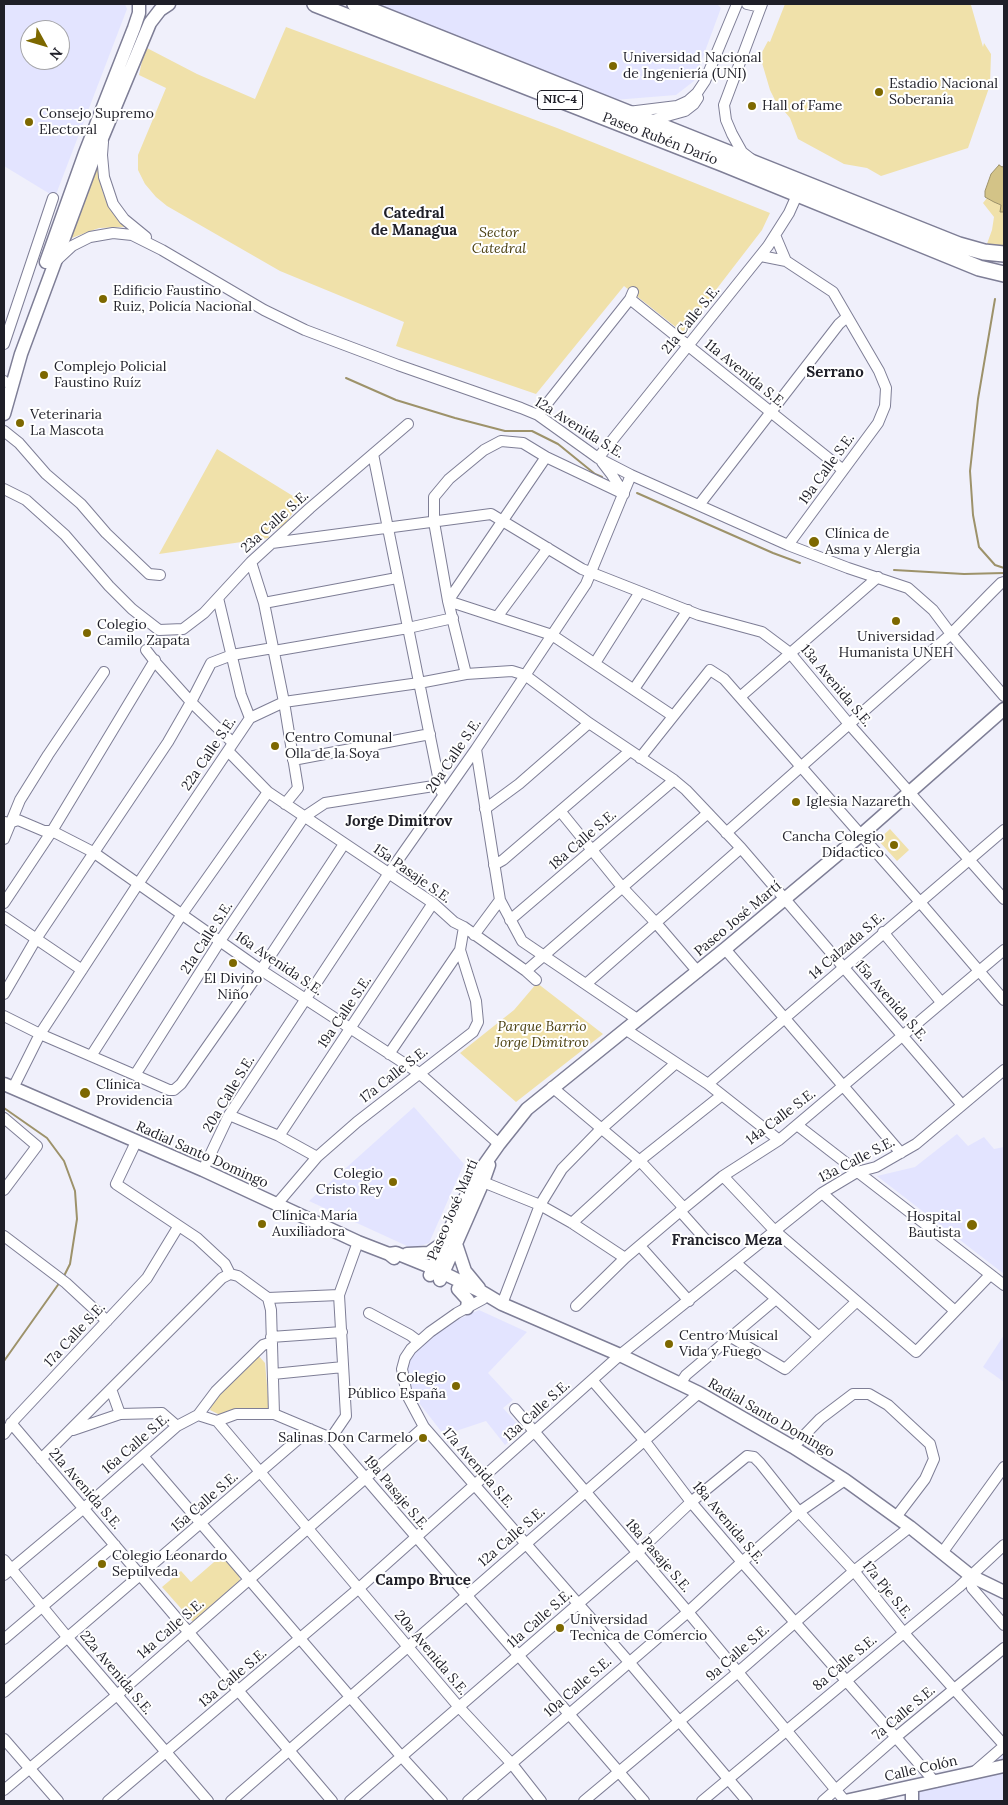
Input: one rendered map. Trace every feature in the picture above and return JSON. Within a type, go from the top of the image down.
[{"type":"highway","name":"Paseo Rubén Darío","points":[[315,4],[724,164],[800,189],[924,236],[972,249],[1004,254]]},
{"type":"highway","name":"Paseo Rubén Darío","points":[[355,4],[757,165],[800,189]]},
{"type":"highway","name":"Paseo Rubén Darío","points":[[924,236],[980,268],[1004,274]]},
{"type":"main road","points":[[4,384],[86,153],[138,18],[139,4]]},
{"type":"main road","points":[[4,414],[25,344],[104,135],[150,23],[156,14],[169,4]]},
{"type":"main road","points":[[980,268],[1004,281]]},
{"type":"main road","points":[[4,384],[10,378],[18,354],[25,344]]},
{"type":"main road","points":[[4,384],[8,385],[4,404]]},
{"type":"main road","name":"Paseo José Martí","points":[[436,1274],[475,1178],[527,1109],[552,1087],[698,972],[861,835],[1004,709]]},
{"type":"main road","name":"Radial Santo Domingo","points":[[8,1086],[203,1170],[358,1242],[393,1253],[483,1296],[620,1355],[699,1393],[793,1447],[845,1480],[910,1527],[971,1576],[1004,1592]]},
{"type":"main road","name":"Paseo José Martí","points":[[449,1244],[483,1182],[496,1148]]},
{"type":"main road","points":[[393,1253],[414,1255],[429,1253],[449,1244],[483,1296]]},
{"type":"main road","name":"Radial Santo Domingo","points":[[436,1274],[458,1289],[483,1296]]},
{"type":"main road","points":[[458,1289],[468,1300],[467,1308]]},
{"type":"main road","name":"Calle Colón","points":[[845,1801],[1004,1766]]},
{"type":"main road","points":[[912,1787],[912,1801]]},
{"type":"street","points":[[649,121],[685,111],[694,104],[701,94],[737,4]]},
{"type":"street","points":[[747,4],[762,5],[724,106],[726,120],[742,152],[757,165]]},
{"type":"street","points":[[626,112],[677,106],[693,97],[705,81]]},
{"type":"street","name":"12a Avenida S.E.","points":[[104,135],[102,148],[103,171],[106,187],[113,204],[124,219],[162,250]]},
{"type":"street","name":"21a Calle S.E.","points":[[598,458],[761,256],[775,235],[800,189]]},
{"type":"street","points":[[4,344],[53,198]]},
{"type":"street","name":"12a Avenida S.E.","points":[[55,264],[61,255],[72,246],[90,237],[100,234],[120,233],[132,235],[162,250],[256,306],[305,330],[538,415],[598,458],[627,486],[699,505],[822,559],[908,588],[933,610],[1004,696]]},
{"type":"street","points":[[775,235],[786,261]]},
{"type":"street","points":[[699,505],[839,324],[847,317],[833,292],[814,278],[786,261],[761,256]]},
{"type":"street","name":"11a Avenida S.E.","points":[[538,415],[632,296],[688,345],[843,470]]},
{"type":"street","name":"19a Calle S.E.","points":[[788,545],[878,423],[885,406],[886,388],[879,371],[847,317]]},
{"type":"street","name":"23a Calle S.E.","points":[[4,489],[26,500],[65,535],[126,604],[159,630],[184,629],[204,613],[251,562],[408,424]]},
{"type":"street","points":[[4,432],[19,443],[46,474],[81,504],[106,533],[149,574],[160,575]]},
{"type":"street","points":[[466,674],[448,601],[434,522],[434,497],[449,479],[484,450],[500,441],[523,443],[546,456],[627,486]]},
{"type":"street","points":[[373,454],[443,797]]},
{"type":"street","points":[[448,601],[546,456]]},
{"type":"street","points":[[598,458],[612,474],[627,486]]},
{"type":"street","name":"20a Calle S.E.","points":[[203,1170],[229,1115],[389,873],[476,749],[586,584],[627,486]]},
{"type":"street","name":"13a Avenida S.E.","points":[[272,543],[491,514],[582,570],[688,610],[762,632],[790,653],[849,724],[1004,899]]},
{"type":"street","points":[[497,617],[548,548]]},
{"type":"street","points":[[251,562],[264,603],[284,702],[298,788],[285,804]]},
{"type":"street","points":[[740,697],[878,577]]},
{"type":"street","points":[[264,603],[397,578]]},
{"type":"street","points":[[726,833],[951,634],[1004,582]]},
{"type":"street","points":[[595,663],[640,592]]},
{"type":"street","points":[[218,598],[241,696],[250,718]]},
{"type":"street","points":[[448,601],[552,635],[673,716]]},
{"type":"street","points":[[634,689],[688,610]]},
{"type":"street","points":[[4,994],[36,939],[168,742],[211,663],[232,655],[408,628],[453,618]]},
{"type":"street","name":"15a Pasaje S.E.","points":[[146,650],[268,792],[433,903],[454,922],[464,927],[536,980]]},
{"type":"street","points":[[4,903],[52,831],[155,660]]},
{"type":"street","points":[[640,758],[710,670],[724,679],[920,901],[1004,1000]]},
{"type":"street","name":"22a Calle S.E.","points":[[8,1086],[138,884],[250,718],[284,702],[419,683],[466,674],[512,671],[524,675],[630,752],[674,780],[708,814]]},
{"type":"street","points":[[4,839],[8,822],[20,800],[104,672]]},
{"type":"street","points":[[485,809],[519,784],[589,723]]},
{"type":"street","points":[[293,760],[430,734]]},
{"type":"street","points":[[476,749],[500,900],[522,941],[637,1019]]},
{"type":"street","points":[[494,865],[503,860],[561,812],[630,752]]},
{"type":"street","name":"18a Calle S.E.","points":[[510,920],[674,780]]},
{"type":"street","points":[[304,816],[325,803],[440,785]]},
{"type":"street","points":[[91,1056],[182,914],[268,792]]},
{"type":"street","points":[[561,812],[622,887],[698,972]]},
{"type":"street","points":[[526,971],[708,814]]},
{"type":"street","name":"15a Avenida S.E.","points":[[708,814],[785,898],[962,1105]]},
{"type":"street","name":"21a Calle S.E.","points":[[135,1076],[220,941],[304,816]]},
{"type":"street","name":"16a Avenida S.E.","points":[[8,822],[18,820],[44,830],[52,831],[93,852],[261,970],[419,1073],[496,1148]]},
{"type":"street","name":"14 Calzada S.E.","points":[[708,1084],[1004,830]]},
{"type":"street","points":[[4,1016],[135,1076],[169,1090],[174,1090],[181,1084],[261,970],[344,844]]},
{"type":"street","points":[[586,984],[741,848]]},
{"type":"street","points":[[474,935],[500,900]]},
{"type":"street","name":"19a Calle S.E.","points":[[278,1136],[433,903]]},
{"type":"street","points":[[4,917],[82,970]]},
{"type":"street","points":[[389,1054],[460,950],[464,927]]},
{"type":"street","points":[[883,932],[941,1002]]},
{"type":"street","points":[[725,949],[901,1153]]},
{"type":"street","name":"17a Calle S.E.","points":[[277,1204],[317,1157],[357,1122],[473,1032],[478,1022],[476,1001],[460,950]]},
{"type":"street","name":"14a Calle S.E.","points":[[576,1306],[625,1258],[682,1209],[723,1176],[779,1140],[1004,950]]},
{"type":"street","points":[[625,1029],[722,1094],[779,1140]]},
{"type":"street","points":[[502,1304],[540,1204],[562,1169],[602,1128],[676,1063]]},
{"type":"street","name":"13a Calle S.E.","points":[[108,1801],[358,1589],[620,1355],[822,1193],[857,1172],[876,1166],[916,1144],[1004,1070]]},
{"type":"street","points":[[552,1087],[640,1161],[682,1209],[705,1239]]},
{"type":"street","points":[[572,1222],[640,1161],[722,1094]]},
{"type":"street","points":[[229,1115],[278,1136],[317,1157]]},
{"type":"street","points":[[4,1120],[37,1146],[4,1190]]},
{"type":"street","points":[[796,1125],[1004,1285]]},
{"type":"street","points":[[136,1142],[116,1184],[197,1238],[225,1264],[230,1274]]},
{"type":"street","points":[[723,1176],[774,1230],[916,1352],[990,1275]]},
{"type":"street","points":[[483,1182],[540,1204],[572,1222],[625,1258]]},
{"type":"street","points":[[822,1193],[954,1312]]},
{"type":"street","name":"17a Calle S.E.","points":[[4,1434],[12,1423],[147,1278],[178,1227]]},
{"type":"street","points":[[4,1236],[66,1283],[107,1321]]},
{"type":"street","points":[[330,1438],[346,1416],[339,1295],[358,1242]]},
{"type":"street","points":[[640,1246],[689,1301]]},
{"type":"street","points":[[736,1263],[819,1337]]},
{"type":"street","points":[[41,1459],[222,1278],[230,1274],[238,1276],[268,1298],[339,1295]]},
{"type":"street","points":[[369,1313],[418,1341],[483,1296]]},
{"type":"street","points":[[268,1298],[271,1310],[274,1414]]},
{"type":"street","points":[[680,1384],[686,1376],[776,1299]]},
{"type":"street","points":[[731,1337],[785,1369],[856,1302]]},
{"type":"street","points":[[217,1421],[198,1415],[216,1391],[263,1344],[272,1340],[342,1332]]},
{"type":"street","name":"17a Avenida S.E.","points":[[418,1341],[405,1358],[402,1369],[407,1395],[424,1427],[629,1662],[747,1801]]},
{"type":"street","points":[[273,1374],[343,1367]]},
{"type":"street","name":"18a Avenida S.E.","points":[[592,1380],[644,1440],[691,1502],[846,1681]]},
{"type":"street","points":[[111,1389],[120,1414]]},
{"type":"street","name":"12a Calle S.E.","points":[[231,1801],[699,1393]]},
{"type":"street","points":[[793,1447],[820,1419],[853,1394],[869,1394],[888,1405],[930,1444],[934,1459],[925,1479],[896,1517]]},
{"type":"street","points":[[516,1410],[585,1491]]},
{"type":"street","points":[[69,1431],[120,1414],[162,1414],[177,1426]]},
{"type":"street","name":"19a Pasaje S.E.","points":[[217,1421],[236,1414],[274,1414],[330,1438],[518,1656]]},
{"type":"street","name":"16a Calle S.E.","points":[[8,1572],[177,1426],[198,1415]]},
{"type":"street","name":"20a Avenida S.E.","points":[[217,1421],[458,1706],[512,1764],[541,1801]]},
{"type":"street","name":"21a Avenida S.E.","points":[[12,1423],[332,1801]]},
{"type":"street","name":"14a Calle S.E.","points":[[4,1790],[117,1695],[424,1427]]},
{"type":"street","name":"15a Calle S.E.","points":[[4,1692],[310,1429]]},
{"type":"street","points":[[143,1456],[248,1580],[442,1801]]},
{"type":"street","name":"11a Calle S.E.","points":[[350,1801],[637,1553],[691,1502],[747,1456]]},
{"type":"street","name":"17a Pje S.E.","points":[[747,1456],[754,1458],[760,1463],[799,1512],[854,1571],[953,1690],[1004,1745]]},
{"type":"street","points":[[942,1553],[1004,1467]]},
{"type":"street","name":"10a Calle S.E.","points":[[468,1801],[688,1612],[799,1512],[845,1480]]},
{"type":"street","name":"18a Pasaje S.E.","points":[[585,1491],[845,1801]]},
{"type":"street","name":"9a Calle S.E.","points":[[584,1801],[737,1673],[854,1571],[910,1527]]},
{"type":"street","points":[[4,1639],[115,1545]]},
{"type":"street","name":"8a Calle S.E.","points":[[702,1801],[971,1576],[1004,1545]]},
{"type":"street","name":"22a Avenida S.E.","points":[[4,1560],[8,1572],[42,1606],[208,1801]]},
{"type":"street","points":[[971,1576],[972,1588],[1004,1625]]},
{"type":"street","name":"7a Calle S.E.","points":[[823,1801],[896,1737],[1004,1648]]},
{"type":"street","points":[[518,1656],[644,1801]]},
{"type":"street","points":[[846,1681],[935,1782]]},
{"type":"street","points":[[4,1739],[58,1801]]},
{"type":"street","points":[[974,1772],[1004,1745]]},
{"type":"shaded area","points":[[4,4],[125,4],[127,9],[55,197],[4,166]]},
{"type":"shaded area","name":"Universidad Nacional de Ingeniería (UNI)","points":[[376,4],[717,4],[721,8],[694,81],[676,95],[614,100]]},
{"type":"shaded area","points":[[999,165],[1004,166],[1004,212],[1000,212],[1001,205],[985,197],[985,191],[991,174]]},
{"type":"shaded area","name":"Colegio Cristo Rey","points":[[414,1107],[464,1164],[429,1243],[414,1248],[309,1201]]},
{"type":"shaded area","name":"Hospital Bautista","points":[[957,1134],[968,1146],[984,1137],[994,1149],[1004,1147],[1004,1274],[877,1176],[915,1167]]},
{"type":"shaded area","name":"Colegio Público España","points":[[479,1310],[527,1332],[488,1373],[513,1400],[503,1408],[523,1430],[505,1445],[486,1421],[444,1435],[416,1399],[407,1372],[409,1358],[446,1325]]},
{"type":"shaded area","points":[[1004,1335],[1004,1382],[983,1367]]},
{"type":"shaded area","points":[[1004,1746],[1004,1801],[912,1801],[912,1787],[974,1772]]},
{"type":"green space","name":"Estadio Nacional Soberanía","points":[[785,4],[973,4],[971,5],[983,47],[984,43],[991,54],[990,85],[968,148],[881,176],[867,168],[844,164],[798,139],[790,118],[775,100],[770,90],[760,56],[768,41],[770,42]]},
{"type":"green space","name":"Sector Catedral","points":[[286,27],[557,128],[770,213],[762,230],[685,330],[682,332],[624,286],[536,394],[396,346],[404,322],[280,271],[167,206],[145,184],[138,170],[138,155],[166,88],[139,75],[145,47],[197,74],[255,99]]},
{"type":"green space","points":[[97,164],[103,193],[114,215],[125,227],[99,228],[66,240]]},
{"type":"green space","points":[[987,198],[1001,205],[1000,211],[1004,212],[1004,254],[984,252],[992,230],[994,217],[983,203]]},
{"type":"green space","points":[[217,449],[301,501],[285,524],[268,534],[269,538],[159,554]]},
{"type":"green space","name":"Cancha Colegio Didactico","points":[[890,829],[909,850],[897,861],[878,840]]},
{"type":"green space","name":"Parque Barrio Jorge Dimitrov","points":[[537,983],[603,1034],[516,1102],[460,1053],[514,1010]]},
{"type":"green space","points":[[258,1355],[265,1363],[269,1408],[240,1409],[220,1415],[210,1410],[213,1401]]},
{"type":"green space","points":[[221,1556],[239,1575],[240,1580],[193,1622],[162,1587],[181,1571],[191,1582]]},
{"type":"waterway","points":[[995,299],[978,399],[970,471],[973,515],[979,547],[995,565],[1004,568]]},
{"type":"waterway","points":[[346,378],[396,400],[455,418],[505,431],[532,431],[558,444],[595,474],[602,477]]},
{"type":"waterway","points":[[637,493],[800,563]]},
{"type":"waterway","points":[[894,570],[964,574],[1004,573]]},
{"type":"waterway","points":[[4,1108],[47,1138],[64,1161],[75,1191],[77,1219],[70,1264],[64,1276]]},
{"type":"waterway","points":[[4,1361],[60,1282]]},
{"type":"place","name":"Universidad Nacional de Ingeniería (UNI)","points":[[613,66]]},
{"type":"place","name":"Estadio Nacional Soberanía","points":[[879,92]]},
{"type":"place","name":"Hall of Fame","points":[[752,106]]},
{"type":"place","name":"Consejo Supremo Electoral","points":[[29,122]]},
{"type":"place","name":"Edificio Faustino Ruiz, Policía Nacional","points":[[103,299]]},
{"type":"place","name":"Complejo Policial Faustino Ruíz","points":[[44,375]]},
{"type":"place","name":"Veterinaria La Mascota","points":[[20,423]]},
{"type":"place","name":"Clínica de Asma y Alergia","points":[[814,542]]},
{"type":"place","name":"Universidad Humanista UNEH","points":[[896,621]]},
{"type":"place","name":"Colegio Camilo Zapata","points":[[87,633]]},
{"type":"place","name":"Centro Comunal Olla de la Soya","points":[[275,746]]},
{"type":"place","name":"Iglesia Nazareth","points":[[796,802]]},
{"type":"place","name":"Cancha Colegio Didactico","points":[[894,845]]},
{"type":"place","name":"El Divino Niño","points":[[233,963]]},
{"type":"place","name":"Clínica Providencia","points":[[85,1093]]},
{"type":"place","name":"Colegio Cristo Rey","points":[[393,1182]]},
{"type":"place","name":"Clínica María Auxiliadora","points":[[262,1224]]},
{"type":"place","name":"Hospital Bautista","points":[[972,1225]]},
{"type":"place","name":"Centro Musical Vida y Fuego","points":[[669,1344]]},
{"type":"place","name":"Colegio Público España","points":[[456,1386]]},
{"type":"place","name":"Salinas Don Carmelo","points":[[423,1438]]},
{"type":"place","name":"Colegio Leonardo Sepulveda","points":[[102,1564]]},
{"type":"place","name":"Universidad Tecnica de Comercio","points":[[560,1628]]},
{"type":"district","name":"Catedral de Managua","points":[[414,222]]},
{"type":"district","name":"Serrano","points":[[835,373]]},
{"type":"district","name":"Jorge Dimitrov","points":[[399,822]]},
{"type":"district","name":"Francisco Meza","points":[[727,1241]]},
{"type":"district","name":"Campo Bruce","points":[[423,1581]]}]
